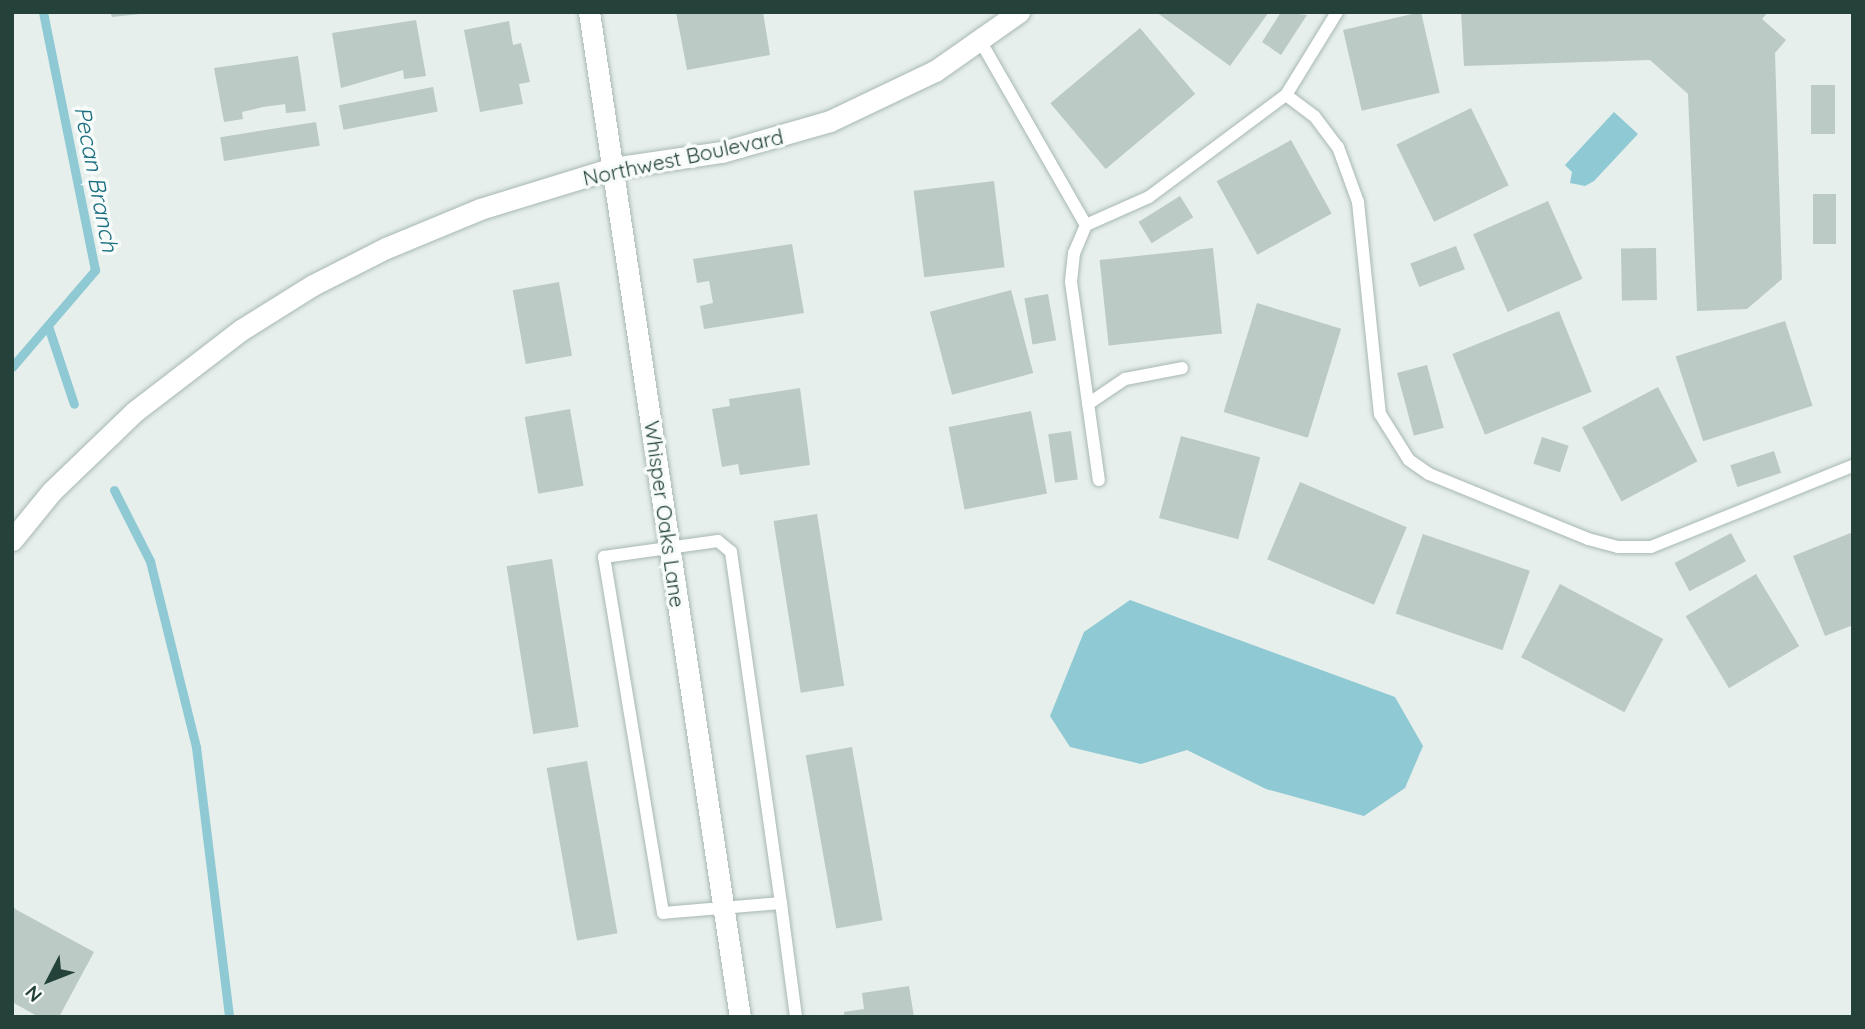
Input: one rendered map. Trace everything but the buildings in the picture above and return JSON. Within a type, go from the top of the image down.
[{"type":"street","name":"Whisper Oaks Lane","points":[[589,12],[740,1017]]},
{"type":"street","name":"Northwest Boulevard","points":[[12,540],[52,491],[134,412],[241,330],[313,285],[386,248],[481,209],[613,168],[722,152],[830,121],[887,96],[981,42],[1018,12]]},
{"type":"lane","points":[[1099,480],[1071,282],[1074,253],[1086,225],[1149,197],[1286,95],[1337,12]]},
{"type":"lane","points":[[981,42],[1086,225]]},
{"type":"lane","points":[[1286,95],[1315,117],[1338,147],[1358,202],[1380,414],[1409,460],[1429,474],[1588,539],[1618,547],[1651,547],[1853,466]]},
{"type":"lane","points":[[1088,404],[1125,379],[1182,368]]},
{"type":"lane","points":[[780,903],[663,914],[604,557],[718,541],[731,552],[796,1017]]},
{"type":"water","points":[[1614,112],[1638,134],[1594,181],[1585,186],[1570,183],[1572,172],[1565,165]]},
{"type":"water","points":[[1130,600],[1395,697],[1423,746],[1405,788],[1364,816],[1266,789],[1187,750],[1141,764],[1070,747],[1050,716],[1084,632]]},
{"type":"waterway","name":"Pecan Branch","points":[[12,367],[95,270],[43,12]]},
{"type":"waterway","points":[[48,326],[74,404]]},
{"type":"waterway","points":[[114,490],[150,561],[196,747],[229,1017]]}]
